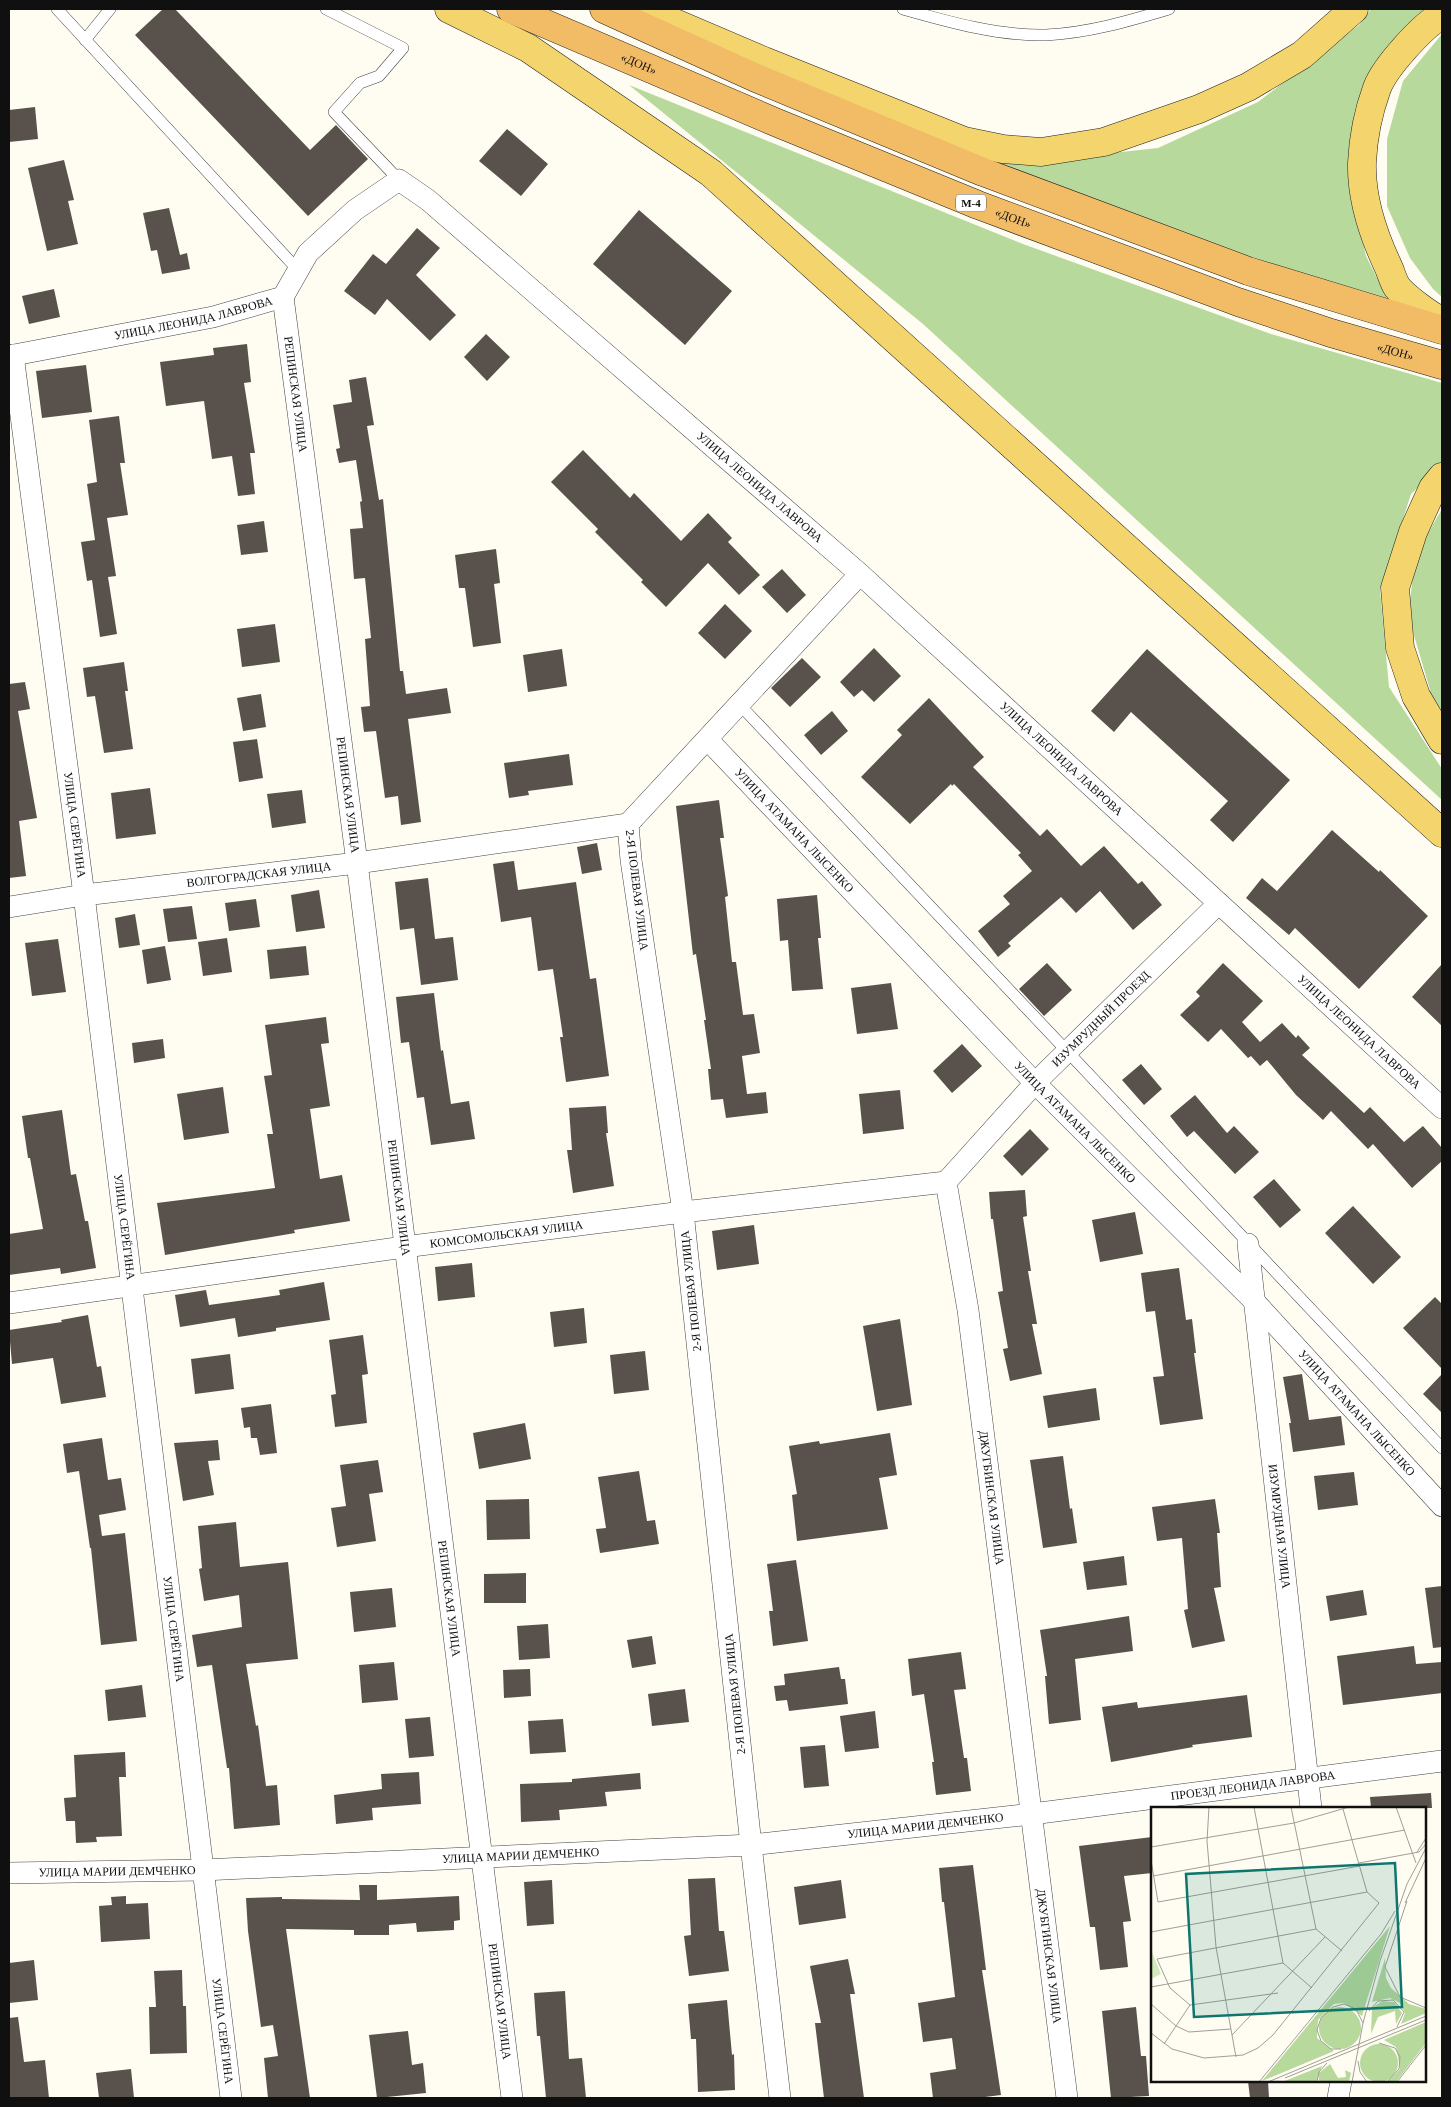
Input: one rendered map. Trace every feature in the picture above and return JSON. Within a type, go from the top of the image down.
[{"type":"highway","name":"«ДОН»","points":[[510,9],[978,206],[1238,302],[1331,333],[1442,365]]},
{"type":"highway","points":[[604,9],[756,78],[983,172],[1248,271],[1442,330]]},
{"type":"main road","points":[[450,9],[528,48],[710,173],[1442,833]]},
{"type":"main road","points":[[642,9],[764,61],[964,141],[1003,149],[1041,152],[1104,142],[1199,109],[1248,87],[1302,55],[1354,9]]},
{"type":"main road","points":[[1442,15],[1433,19],[1399,54],[1377,86],[1369,116],[1362,163],[1366,205],[1378,244],[1398,287],[1432,317],[1442,322]]},
{"type":"main road","points":[[1442,477],[1433,488],[1413,532],[1395,588],[1400,648],[1416,696],[1442,740]]},
{"type":"street","name":"УЛИЦА ЛЕОНИДА ЛАВРОВА","points":[[11,356],[213,317],[283,297],[308,253],[355,210],[399,180],[428,200],[860,574],[1442,1108]]},
{"type":"street","name":"РЕПИНСКАЯ УЛИЦА","points":[[283,297],[357,864],[512,2098]]},
{"type":"street","name":"УЛИЦА СЕРЁГИНА","points":[[11,356],[84,895],[130,1286],[231,2098]]},
{"type":"street","name":"2-Я ПОЛЕВАЯ УЛИЦА","points":[[780,2098],[683,1212],[631,860],[628,824],[708,740],[860,574]]},
{"type":"street","name":"УЛИЦА АТАМАНА ЛЫСЕНКО","points":[[708,740],[1035,1083],[1254,1301],[1442,1506]]},
{"type":"street","name":"ВОЛГОГРАДСКАЯ УЛИЦА","points":[[9,907],[84,895],[357,864],[628,824]]},
{"type":"street","name":"ИЗУМРУДНЫЙ ПРОЕЗД","points":[[946,1182],[1035,1083],[1218,904]]},
{"type":"street","name":"КОМСОМОЛЬСКАЯ УЛИЦА","points":[[9,1303],[404,1247],[683,1212],[946,1182]]},
{"type":"street","name":"ДЖУГБИНСКАЯ УЛИЦА","points":[[946,1182],[968,1310],[1032,1814]]},
{"type":"street","name":"ИЗУМРУДНАЯ УЛИЦА","points":[[1248,1244],[1306,1778],[1311,1807]]},
{"type":"street","name":"ПРОЕЗД ЛЕОНИДА ЛАВРОВА","points":[[1032,1814],[1442,1760]]},
{"type":"street","name":"УЛИЦА МАРИИ ДЕМЧЕНКО","points":[[9,1873],[203,1870],[751,1844],[1032,1814]]},
{"type":"street","name":"ДЖУБГИНСКАЯ УЛИЦА","points":[[1032,1814],[1068,2098]]},
{"type":"street","points":[[1338,2098],[1341,2082]]},
{"type":"lane","points":[[56,9],[298,270]]},
{"type":"lane","points":[[85,40],[110,9]]},
{"type":"lane","points":[[326,9],[403,48],[379,76],[360,83],[334,112],[399,180]]},
{"type":"lane","points":[[903,9],[996,32],[1046,35],[1113,26],[1170,9]]},
{"type":"lane","points":[[739,704],[1442,1448]]},
{"type":"green space","points":[[1371,9],[1430,9],[1417,16],[1351,192],[1366,256],[1389,302],[1250,257],[955,150],[1039,161],[1158,148],[1258,102],[1359,25]]},
{"type":"green space","points":[[1442,34],[1442,297],[1433,289],[1410,258],[1387,206],[1387,139],[1403,81]]},
{"type":"green space","points":[[629,85],[1023,244],[1271,334],[1442,383],[1442,464],[1411,494],[1380,590],[1389,687],[1442,769],[1442,800],[923,324]]},
{"type":"green space","points":[[1442,509],[1442,711],[1431,693],[1408,615],[1416,554]]},
{"type":"building","points":[[163,9],[175,9],[310,150],[336,125],[368,159],[308,216],[135,35]]},
{"type":"building","points":[[35,107],[38,139],[9,142],[9,110]]},
{"type":"building","points":[[507,129],[548,164],[521,196],[479,161]]},
{"type":"building","points":[[64,160],[74,200],[68,201],[78,244],[47,251],[28,168]]},
{"type":"building","points":[[169,208],[180,255],[187,253],[190,269],[162,274],[157,250],[151,251],[143,213]]},
{"type":"building","points":[[639,210],[732,291],[685,345],[593,264]]},
{"type":"building","points":[[417,228],[440,248],[416,275],[456,315],[430,341],[387,299],[375,315],[344,291],[373,254],[386,264]]},
{"type":"building","points":[[54,289],[60,317],[29,324],[22,296]]},
{"type":"building","points":[[486,334],[510,357],[487,381],[464,357]]},
{"type":"building","points":[[247,344],[251,382],[244,383],[255,453],[250,453],[255,494],[238,496],[232,456],[212,459],[204,401],[166,406],[160,362],[214,355],[213,348]]},
{"type":"building","points":[[86,365],[92,412],[42,418],[36,371]]},
{"type":"building","points":[[366,377],[374,425],[367,426],[379,500],[383,499],[400,671],[403,671],[406,694],[447,688],[451,713],[408,719],[421,822],[401,825],[398,796],[385,798],[376,731],[364,732],[361,707],[370,706],[365,639],[371,638],[365,578],[354,579],[350,529],[363,528],[360,502],[362,501],[356,460],[339,463],[336,449],[340,448],[333,405],[352,402],[349,380]]},
{"type":"building","points":[[119,416],[125,463],[120,463],[128,515],[107,518],[116,576],[108,577],[117,634],[100,637],[92,580],[87,581],[81,542],[95,540],[87,484],[97,482],[89,420]]},
{"type":"building","points":[[583,450],[630,498],[634,493],[681,541],[708,513],[732,538],[728,542],[760,575],[739,595],[708,563],[666,607],[641,582],[643,580],[595,532],[598,529],[551,482]]},
{"type":"building","points":[[264,521],[268,552],[241,555],[237,525]]},
{"type":"building","points":[[496,549],[500,583],[494,584],[501,643],[473,647],[465,588],[459,588],[455,555]]},
{"type":"building","points":[[782,569],[806,595],[787,613],[762,587]]},
{"type":"building","points":[[725,604],[752,631],[725,659],[698,633]]},
{"type":"building","points":[[275,624],[280,662],[242,667],[237,629]]},
{"type":"building","points":[[874,648],[901,676],[874,702],[862,690],[854,697],[840,682]]},
{"type":"building","points":[[562,649],[567,686],[528,692],[523,655]]},
{"type":"building","points":[[1147,649],[1290,780],[1233,842],[1210,820],[1228,801],[1131,712],[1114,732],[1091,711]]},
{"type":"building","points":[[802,658],[821,677],[790,707],[771,688]]},
{"type":"building","points":[[124,662],[128,691],[125,691],[133,749],[104,753],[95,696],[87,697],[83,668]]},
{"type":"building","points":[[25,682],[30,709],[18,711],[37,818],[19,821],[26,876],[9,878],[9,684]]},
{"type":"building","points":[[261,694],[266,727],[243,731],[237,698]]},
{"type":"building","points":[[929,698],[984,757],[973,767],[1040,836],[1047,829],[1081,866],[1104,846],[1138,884],[1142,881],[1162,905],[1133,930],[1100,891],[1076,913],[1061,897],[1008,943],[1011,946],[998,957],[978,931],[1010,904],[1003,896],[1032,871],[1018,855],[1021,853],[954,784],[952,786],[951,784],[910,824],[861,777],[902,735],[897,730]]},
{"type":"building","points":[[832,711],[848,731],[821,755],[804,735]]},
{"type":"building","points":[[257,739],[263,778],[239,782],[233,742]]},
{"type":"building","points":[[569,754],[573,785],[528,791],[529,795],[509,798],[504,763]]},
{"type":"building","points":[[150,788],[156,834],[116,839],[111,793]]},
{"type":"building","points":[[302,790],[306,823],[272,828],[267,794]]},
{"type":"building","points":[[719,800],[724,838],[720,838],[728,896],[725,897],[732,962],[736,962],[743,1015],[754,1014],[760,1053],[742,1056],[747,1094],[766,1092],[768,1113],[726,1118],[723,1099],[711,1100],[708,1069],[711,1069],[704,1020],[706,1020],[696,954],[693,955],[676,806]]},
{"type":"building","points":[[1332,830],[1379,872],[1380,870],[1428,916],[1359,989],[1295,928],[1289,935],[1246,898],[1262,878],[1277,891]]},
{"type":"building","points":[[597,843],[602,870],[582,874],[577,847]]},
{"type":"building","points":[[514,861],[518,890],[576,882],[590,979],[596,978],[609,1076],[566,1082],[560,1037],[563,1037],[553,969],[538,971],[531,917],[501,922],[493,864]]},
{"type":"building","points":[[428,878],[435,939],[453,937],[458,980],[421,985],[414,928],[400,930],[395,882]]},
{"type":"building","points":[[319,890],[325,928],[296,932],[291,895]]},
{"type":"building","points":[[817,895],[821,938],[818,938],[823,989],[792,991],[788,940],[780,941],[777,899]]},
{"type":"building","points":[[256,899],[260,927],[229,931],[225,903]]},
{"type":"building","points":[[192,906],[197,939],[168,942],[163,909]]},
{"type":"building","points":[[135,914],[140,945],[119,948],[115,918]]},
{"type":"building","points":[[227,938],[232,972],[203,976],[198,942]]},
{"type":"building","points":[[58,939],[66,992],[32,996],[25,943]]},
{"type":"building","points":[[165,946],[171,980],[147,984],[142,950]]},
{"type":"building","points":[[306,946],[309,975],[270,979],[267,950]]},
{"type":"building","points":[[1047,963],[1072,990],[1044,1016],[1019,989]]},
{"type":"building","points":[[1223,963],[1263,1001],[1242,1022],[1260,1042],[1282,1023],[1296,1038],[1298,1035],[1310,1048],[1302,1055],[1364,1113],[1370,1107],[1404,1142],[1423,1126],[1442,1148],[1442,1161],[1412,1188],[1373,1144],[1368,1149],[1331,1111],[1323,1120],[1296,1095],[1267,1060],[1260,1066],[1251,1056],[1248,1058],[1221,1029],[1208,1042],[1180,1015],[1200,996],[1196,992]]},
{"type":"building","points":[[1442,964],[1442,1026],[1412,997]]},
{"type":"building","points":[[891,983],[898,1029],[857,1034],[851,988]]},
{"type":"building","points":[[434,993],[441,1051],[443,1050],[451,1104],[469,1101],[475,1139],[431,1145],[424,1097],[417,1098],[409,1042],[401,1043],[396,997]]},
{"type":"building","points":[[326,1017],[329,1043],[321,1044],[330,1106],[310,1109],[320,1179],[342,1175],[350,1221],[294,1230],[295,1233],[165,1255],[157,1203],[275,1188],[267,1134],[273,1134],[264,1076],[272,1075],[265,1025]]},
{"type":"building","points":[[163,1039],[165,1058],[134,1063],[132,1043]]},
{"type":"building","points":[[962,1044],[982,1066],[952,1093],[933,1071]]},
{"type":"building","points":[[1141,1064],[1162,1089],[1144,1105],[1122,1080]]},
{"type":"building","points":[[223,1087],[229,1133],[184,1140],[177,1094]]},
{"type":"building","points":[[900,1090],[904,1129],[863,1134],[859,1094]]},
{"type":"building","points":[[1195,1095],[1227,1133],[1234,1126],[1259,1152],[1235,1174],[1194,1131],[1187,1137],[1170,1116]]},
{"type":"building","points":[[606,1106],[608,1133],[606,1133],[614,1186],[573,1193],[567,1150],[572,1150],[569,1108]]},
{"type":"building","points":[[62,1110],[71,1175],[76,1174],[85,1221],[88,1221],[96,1268],[61,1274],[60,1268],[9,1275],[9,1234],[43,1229],[30,1158],[28,1158],[22,1116]]},
{"type":"building","points":[[1030,1129],[1049,1149],[1022,1176],[1003,1156]]},
{"type":"building","points":[[1274,1179],[1301,1210],[1280,1228],[1253,1197]]},
{"type":"building","points":[[1025,1190],[1027,1216],[1023,1217],[1031,1271],[1028,1271],[1037,1324],[1032,1324],[1042,1374],[1010,1381],[1003,1349],[1008,1348],[998,1292],[1003,1291],[993,1219],[991,1219],[989,1192]]},
{"type":"building","points":[[1353,1206],[1401,1257],[1373,1284],[1325,1233]]},
{"type":"building","points":[[1135,1212],[1143,1254],[1100,1262],[1092,1220]]},
{"type":"building","points":[[754,1225],[759,1264],[717,1270],[712,1231]]},
{"type":"building","points":[[472,1263],[475,1297],[438,1301],[435,1267]]},
{"type":"building","points":[[1179,1268],[1186,1320],[1192,1319],[1196,1353],[1194,1353],[1203,1419],[1160,1425],[1153,1377],[1164,1376],[1155,1311],[1146,1312],[1141,1273]]},
{"type":"building","points":[[324,1282],[330,1320],[276,1328],[276,1331],[238,1337],[235,1318],[180,1327],[175,1295],[206,1290],[209,1305],[280,1295],[279,1290]]},
{"type":"building","points":[[1435,1297],[1442,1304],[1442,1369],[1403,1328]]},
{"type":"building","points":[[584,1308],[587,1343],[554,1347],[550,1312]]},
{"type":"building","points":[[88,1315],[97,1367],[101,1366],[106,1397],[61,1404],[53,1358],[12,1364],[9,1330],[62,1322],[61,1320]]},
{"type":"building","points":[[900,1319],[912,1405],[877,1411],[863,1326]]},
{"type":"building","points":[[363,1335],[368,1374],[362,1375],[367,1423],[335,1427],[331,1395],[336,1394],[329,1340]]},
{"type":"building","points":[[645,1351],[649,1390],[614,1394],[610,1355]]},
{"type":"building","points":[[230,1354],[234,1389],[195,1394],[191,1359]]},
{"type":"building","points":[[1302,1374],[1309,1420],[1341,1416],[1345,1445],[1293,1452],[1289,1423],[1291,1423],[1283,1377]]},
{"type":"building","points":[[1442,1374],[1442,1413],[1423,1394]]},
{"type":"building","points":[[1096,1388],[1100,1420],[1048,1428],[1043,1396]]},
{"type":"building","points":[[271,1404],[277,1453],[260,1455],[257,1438],[251,1438],[250,1427],[244,1428],[241,1408]]},
{"type":"building","points":[[525,1423],[531,1459],[479,1469],[473,1433]]},
{"type":"building","points":[[890,1433],[897,1475],[879,1478],[888,1529],[797,1541],[792,1495],[797,1494],[789,1446],[819,1441],[820,1444]]},
{"type":"building","points":[[102,1438],[108,1480],[121,1478],[126,1510],[99,1515],[102,1536],[125,1533],[137,1641],[101,1645],[91,1548],[79,1471],[67,1473],[63,1444]]},
{"type":"building","points":[[218,1440],[220,1460],[208,1461],[214,1495],[183,1501],[174,1443]]},
{"type":"building","points":[[1063,1456],[1070,1509],[1072,1508],[1077,1543],[1043,1548],[1030,1460]]},
{"type":"building","points":[[378,1460],[383,1492],[369,1494],[376,1541],[337,1547],[331,1508],[346,1506],[340,1465]]},
{"type":"building","points":[[639,1471],[647,1521],[655,1520],[659,1544],[600,1553],[596,1529],[606,1528],[598,1477]]},
{"type":"building","points":[[1354,1472],[1358,1505],[1318,1510],[1314,1476]]},
{"type":"building","points":[[529,1499],[530,1539],[487,1540],[486,1500]]},
{"type":"building","points":[[1215,1499],[1220,1533],[1217,1533],[1221,1587],[1214,1588],[1225,1641],[1192,1648],[1184,1610],[1188,1609],[1182,1538],[1157,1541],[1152,1507]]},
{"type":"building","points":[[236,1522],[240,1567],[288,1562],[298,1659],[246,1664],[256,1726],[258,1725],[266,1786],[277,1785],[280,1825],[234,1829],[229,1768],[227,1768],[212,1665],[197,1667],[192,1635],[242,1627],[239,1595],[204,1601],[199,1569],[202,1568],[198,1526]]},
{"type":"building","points":[[1124,1556],[1127,1585],[1087,1590],[1083,1562]]},
{"type":"building","points":[[796,1560],[808,1641],[773,1646],[769,1611],[773,1611],[767,1564]]},
{"type":"building","points":[[526,1573],[526,1603],[484,1603],[484,1574]]},
{"type":"building","points":[[1442,1586],[1442,1647],[1433,1648],[1425,1588]]},
{"type":"building","points":[[392,1588],[396,1627],[354,1632],[350,1592]]},
{"type":"building","points":[[1363,1590],[1367,1615],[1330,1621],[1326,1596]]},
{"type":"building","points":[[1129,1616],[1133,1651],[1075,1659],[1081,1720],[1049,1724],[1045,1676],[1047,1676],[1040,1630]]},
{"type":"building","points":[[548,1624],[550,1658],[519,1660],[517,1626]]},
{"type":"building","points":[[652,1636],[656,1664],[632,1668],[627,1640]]},
{"type":"building","points":[[1414,1646],[1416,1664],[1442,1662],[1442,1693],[1343,1705],[1337,1656]]},
{"type":"building","points":[[961,1652],[966,1689],[954,1690],[964,1758],[967,1758],[971,1791],[936,1795],[932,1762],[934,1762],[924,1694],[912,1696],[908,1659]]},
{"type":"building","points":[[394,1662],[398,1700],[362,1703],[359,1665]]},
{"type":"building","points":[[839,1667],[841,1679],[845,1679],[848,1704],[789,1711],[787,1700],[776,1701],[774,1686],[785,1685],[784,1674]]},
{"type":"building","points":[[530,1669],[531,1696],[504,1698],[503,1670]]},
{"type":"building","points":[[142,1685],[146,1717],[108,1721],[105,1690]]},
{"type":"building","points":[[685,1689],[689,1722],[652,1726],[648,1694]]},
{"type":"building","points":[[1247,1695],[1252,1737],[1192,1745],[1193,1747],[1111,1762],[1102,1707],[1137,1702],[1138,1708]]},
{"type":"building","points":[[875,1711],[879,1748],[845,1752],[840,1716]]},
{"type":"building","points":[[430,1717],[434,1756],[409,1758],[405,1719]]},
{"type":"building","points":[[563,1719],[566,1752],[530,1754],[528,1721]]},
{"type":"building","points":[[825,1745],[829,1786],[804,1788],[800,1747]]},
{"type":"building","points":[[125,1752],[126,1777],[119,1777],[122,1836],[96,1837],[97,1842],[76,1843],[75,1821],[66,1821],[64,1798],[76,1797],[74,1755]]},
{"type":"building","points":[[419,1772],[421,1804],[372,1808],[373,1820],[336,1824],[334,1795],[382,1789],[381,1774]]},
{"type":"building","points":[[640,1773],[641,1789],[605,1792],[607,1806],[559,1810],[560,1820],[521,1822],[520,1784],[572,1782],[572,1779]]},
{"type":"building","points":[[1431,1793],[1432,1808],[1371,1807],[1370,1797]]},
{"type":"building","points":[[1151,1837],[1151,1873],[1124,1876],[1131,1921],[1123,1922],[1128,1967],[1100,1970],[1095,1927],[1090,1927],[1079,1846]]},
{"type":"building","points":[[973,1865],[986,1970],[982,1970],[1001,2095],[977,2098],[933,2098],[930,2073],[956,2069],[952,2038],[923,2042],[918,2003],[955,1997],[939,1868]]},
{"type":"building","points":[[715,1878],[719,1931],[724,1931],[729,1971],[689,1976],[684,1936],[691,1935],[688,1879]]},
{"type":"building","points":[[552,1880],[554,1924],[527,1926],[524,1882]]},
{"type":"building","points":[[841,1880],[846,1918],[799,1925],[794,1887]]},
{"type":"building","points":[[359,1885],[377,1885],[377,1900],[459,1896],[460,1920],[454,1921],[454,1930],[417,1932],[416,1923],[389,1925],[389,1935],[354,1935],[354,1930],[286,1929],[310,2098],[268,2098],[264,2058],[278,2056],[273,2025],[261,2027],[248,1931],[246,1898],[282,1897],[282,1899],[360,1900]]},
{"type":"building","points":[[126,1896],[126,1904],[148,1903],[150,1939],[101,1942],[99,1906],[112,1905],[111,1897]]},
{"type":"building","points":[[848,1959],[855,1994],[850,1994],[864,2098],[824,2098],[815,2023],[821,2023],[810,1966]]},
{"type":"building","points":[[34,1960],[38,2000],[9,2003],[9,1963]]},
{"type":"building","points":[[182,1970],[183,2006],[186,2006],[187,2053],[150,2054],[149,2007],[156,2007],[154,1971]]},
{"type":"building","points":[[565,1991],[569,2059],[582,2058],[586,2098],[546,2098],[540,2036],[537,2036],[534,1993]]},
{"type":"building","points":[[727,2000],[732,2055],[734,2054],[735,2090],[698,2092],[696,2039],[691,2039],[688,2004]]},
{"type":"building","points":[[1136,2007],[1141,2056],[1146,2056],[1149,2096],[1111,2098],[1102,2011]]},
{"type":"building","points":[[18,2017],[24,2062],[45,2060],[49,2098],[9,2098],[9,2018]]},
{"type":"building","points":[[408,2031],[412,2065],[423,2063],[426,2093],[377,2098],[369,2035]]},
{"type":"building","points":[[131,2069],[134,2098],[99,2098],[96,2073]]},
{"type":"building","points":[[1248,2082],[1268,2082],[1269,2098],[1250,2098]]}]
